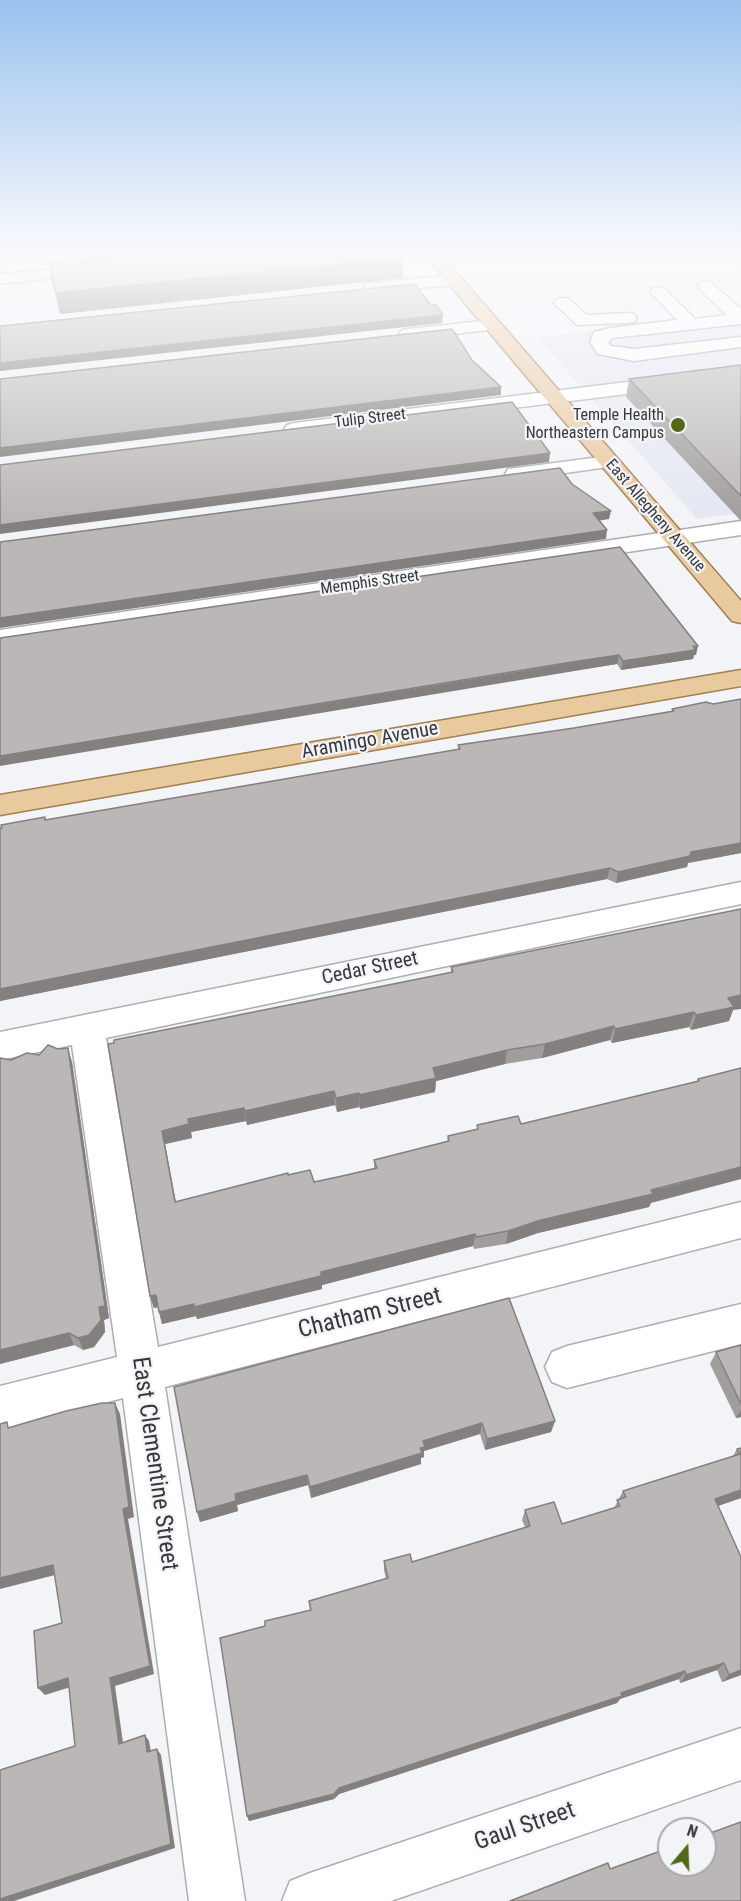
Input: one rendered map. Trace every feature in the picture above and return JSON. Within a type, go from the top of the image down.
[{"type":"main road","name":"East Allegheny Avenue","points":[[505,340],[741,616]]},
{"type":"main road","name":"Aramingo Avenue","points":[[0,805],[741,678]]},
{"type":"street","points":[[599,340],[605,350],[634,355],[741,342]]},
{"type":"street","points":[[709,346],[740,374]]},
{"type":"street","name":"Tulip Street","points":[[271,432],[740,374]]},
{"type":"street","points":[[491,477],[608,462]]},
{"type":"street","name":"Memphis Street","points":[[0,638],[741,528]]},
{"type":"street","name":"Cedar Street","points":[[0,1046],[741,893]]},
{"type":"street","name":"East Clementine Street","points":[[87,1028],[141,1372],[217,1901]]},
{"type":"street","name":"Chatham Street","points":[[0,1408],[741,1220]]},
{"type":"street","points":[[567,1367],[741,1324]]},
{"type":"street","name":"Gaul Street","points":[[310,1901],[741,1754]]},
{"type":"shaded area","name":"Temple Health Northeastern Campus","points":[[539,340],[741,340],[741,513],[697,519]]},
{"type":"building","points":[[0,340],[215,340],[0,363]]},
{"type":"building","points":[[355,340],[459,340],[472,360],[501,387],[0,448],[0,379]]},
{"type":"building","points":[[741,365],[741,496],[629,379]]},
{"type":"building","points":[[512,402],[550,453],[0,525],[0,465]]},
{"type":"building","points":[[560,468],[572,484],[611,511],[593,513],[607,530],[0,618],[0,542]]},
{"type":"building","points":[[620,547],[698,646],[693,646],[695,650],[623,661],[619,655],[572,662],[0,756],[0,638]]},
{"type":"building","points":[[741,699],[741,843],[691,852],[690,856],[618,872],[610,868],[0,989],[1,825],[45,817],[45,820],[460,749],[458,745],[674,711],[672,709],[706,702],[713,704]]},
{"type":"building","points":[[741,909],[741,995],[728,998],[734,1007],[696,1015],[694,1012],[615,1029],[614,1026],[545,1044],[507,1050],[433,1068],[436,1078],[359,1095],[359,1093],[336,1098],[334,1091],[245,1111],[244,1108],[188,1119],[189,1124],[162,1131],[175,1202],[288,1173],[288,1175],[310,1170],[314,1182],[377,1168],[374,1160],[449,1141],[448,1136],[478,1129],[477,1125],[518,1116],[521,1124],[699,1081],[698,1079],[741,1068],[741,1167],[651,1190],[653,1194],[541,1220],[508,1231],[476,1237],[475,1234],[321,1272],[321,1276],[194,1307],[194,1304],[159,1312],[156,1295],[150,1296],[108,1044],[114,1043],[114,1040],[453,972],[451,967]]},
{"type":"building","points":[[48,1045],[58,1049],[68,1048],[105,1306],[99,1307],[101,1320],[89,1335],[78,1338],[69,1333],[0,1350],[0,1058],[11,1060],[27,1053],[39,1055]]},
{"type":"building","points":[[509,1298],[555,1421],[487,1439],[482,1423],[423,1441],[425,1447],[420,1448],[422,1453],[310,1487],[307,1475],[235,1494],[236,1501],[197,1512],[174,1387]]},
{"type":"building","points":[[741,1345],[741,1404],[716,1352]]},
{"type":"building","points":[[102,1403],[115,1403],[129,1507],[123,1509],[150,1666],[110,1678],[119,1744],[145,1735],[147,1752],[157,1749],[171,1844],[0,1899],[0,1770],[75,1746],[68,1678],[38,1688],[34,1631],[62,1623],[53,1565],[0,1578],[0,1424],[7,1422],[8,1428]]},
{"type":"building","points":[[741,1448],[741,1490],[715,1499],[741,1557],[741,1670],[729,1675],[724,1663],[686,1675],[685,1671],[621,1693],[622,1696],[339,1788],[334,1794],[247,1816],[220,1638],[265,1626],[265,1621],[311,1610],[309,1601],[388,1578],[384,1561],[410,1554],[412,1562],[530,1526],[525,1510],[554,1502],[562,1524],[620,1506],[617,1500],[626,1497],[623,1491],[740,1454],[737,1449]]},
{"type":"building","points":[[741,1822],[741,1901],[510,1901],[608,1863],[610,1869],[657,1852],[657,1877],[717,1877],[717,1831]]},
{"type":"place","name":"Temple Health Northeastern Campus","points":[[678,425]]}]
